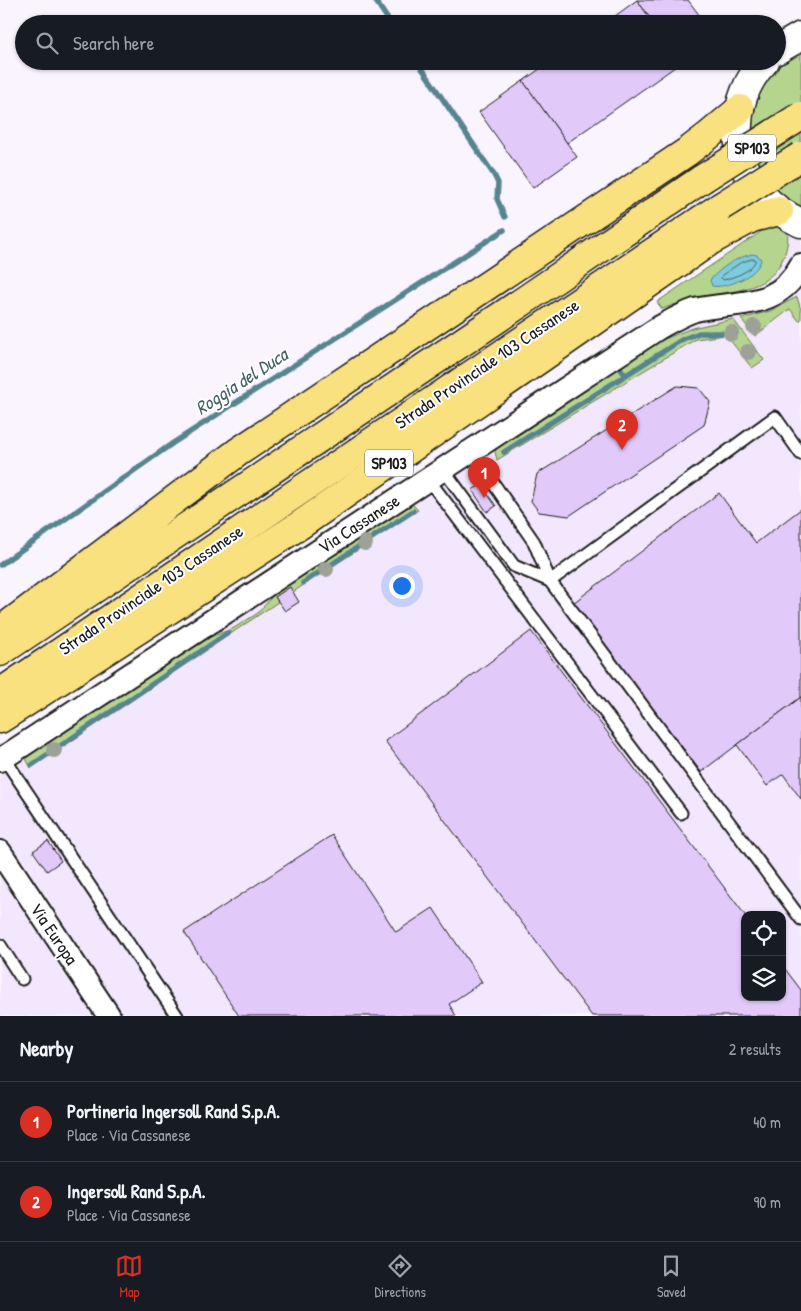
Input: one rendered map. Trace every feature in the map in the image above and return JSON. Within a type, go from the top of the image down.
[{"type":"highway","name":"SP103","points":[[0,631],[238,452],[687,152],[740,109]]},
{"type":"highway","name":"Strada Provinciale 103 Cassanese","points":[[0,652],[702,179],[801,116]]},
{"type":"highway","name":"Strada Provinciale 103 Cassanese","points":[[0,693],[720,207],[801,156]]},
{"type":"highway","name":"SP103","points":[[0,719],[300,524],[710,241],[752,218],[790,217]]},
{"type":"main road","points":[[761,70],[748,85],[740,109],[738,140],[744,164],[759,192],[790,217]]},
{"type":"street","points":[[786,42],[798,29],[801,20]]},
{"type":"street","name":"Via Cassanese","points":[[2,759],[660,326],[693,311],[748,303],[769,296],[789,284],[801,265]]},
{"type":"street","name":"Via Europa","points":[[0,852],[109,1016]]},
{"type":"lane","points":[[550,581],[774,417],[801,454]]},
{"type":"lane","points":[[471,451],[534,542],[550,581],[801,919]]},
{"type":"lane","points":[[436,474],[514,566],[550,581]]},
{"type":"lane","points":[[436,474],[681,813]]},
{"type":"lane","points":[[2,759],[177,1016]]},
{"type":"lane","points":[[0,945],[22,978]]},
{"type":"shaded area","points":[[801,218],[801,1016],[0,1016],[0,750]]},
{"type":"green space","points":[[801,50],[801,207],[780,193],[761,169],[754,150],[751,131],[753,112],[760,94],[777,70],[786,70],[786,61]]},
{"type":"green space","points":[[775,225],[787,230],[787,246],[778,267],[771,276],[762,282],[741,290],[700,297],[662,309],[657,302],[768,227]]},
{"type":"green space","points":[[797,297],[801,310],[801,320],[799,321],[790,309],[755,336],[741,319],[770,311]]},
{"type":"green space","points":[[733,319],[764,360],[752,368],[726,335],[696,339],[497,460],[495,452],[498,445],[652,344],[692,328]]},
{"type":"green space","points":[[410,505],[413,505],[418,510],[293,592],[290,588],[275,597],[278,602],[31,768],[25,757],[200,641],[234,628],[258,613],[276,592]]},
{"type":"water","points":[[752,254],[757,255],[761,259],[759,265],[748,275],[733,283],[712,286],[710,280],[724,267]]},
{"type":"building","points":[[637,0],[688,0],[699,15],[648,15]]},
{"type":"building","points":[[637,0],[648,15],[616,15]]},
{"type":"building","points":[[538,70],[671,70],[567,143],[523,81]]},
{"type":"building","points":[[523,81],[577,157],[533,188],[479,112]]},
{"type":"building","points":[[677,386],[699,388],[710,402],[704,425],[569,516],[539,512],[531,501],[537,474]]},
{"type":"building","points":[[481,485],[496,506],[487,512],[472,490]]},
{"type":"building","points":[[719,493],[756,543],[801,509],[801,697],[701,772],[573,603]]},
{"type":"building","points":[[290,587],[299,602],[285,611],[275,597]]},
{"type":"building","points":[[531,631],[742,911],[741,1001],[786,1001],[786,970],[801,990],[801,1016],[592,1016],[385,741]]},
{"type":"building","points":[[801,697],[801,799],[783,774],[767,786],[737,745]]},
{"type":"building","points":[[332,835],[396,932],[433,908],[482,982],[449,1004],[456,1016],[239,1016],[184,932]]},
{"type":"building","points":[[48,841],[61,861],[47,871],[33,851]]},
{"type":"waterway","points":[[375,0],[385,15]]},
{"type":"waterway","points":[[423,70],[494,175],[498,183],[497,199],[505,217]]},
{"type":"waterway","name":"Roggia del Duca","points":[[0,565],[173,443],[504,230]]},
{"type":"waterway","points":[[504,452],[683,339],[699,333],[721,333]]},
{"type":"waterway","points":[[618,365],[625,375]]},
{"type":"waterway","points":[[303,583],[413,511]]},
{"type":"waterway","points":[[32,765],[228,633]]},
{"type":"place","name":"Ingersoll Rand S.p.A.","points":[[622,450]]},
{"type":"place","name":"Portineria Ingersoll Rand S.p.A.","points":[[484,498]]}]
